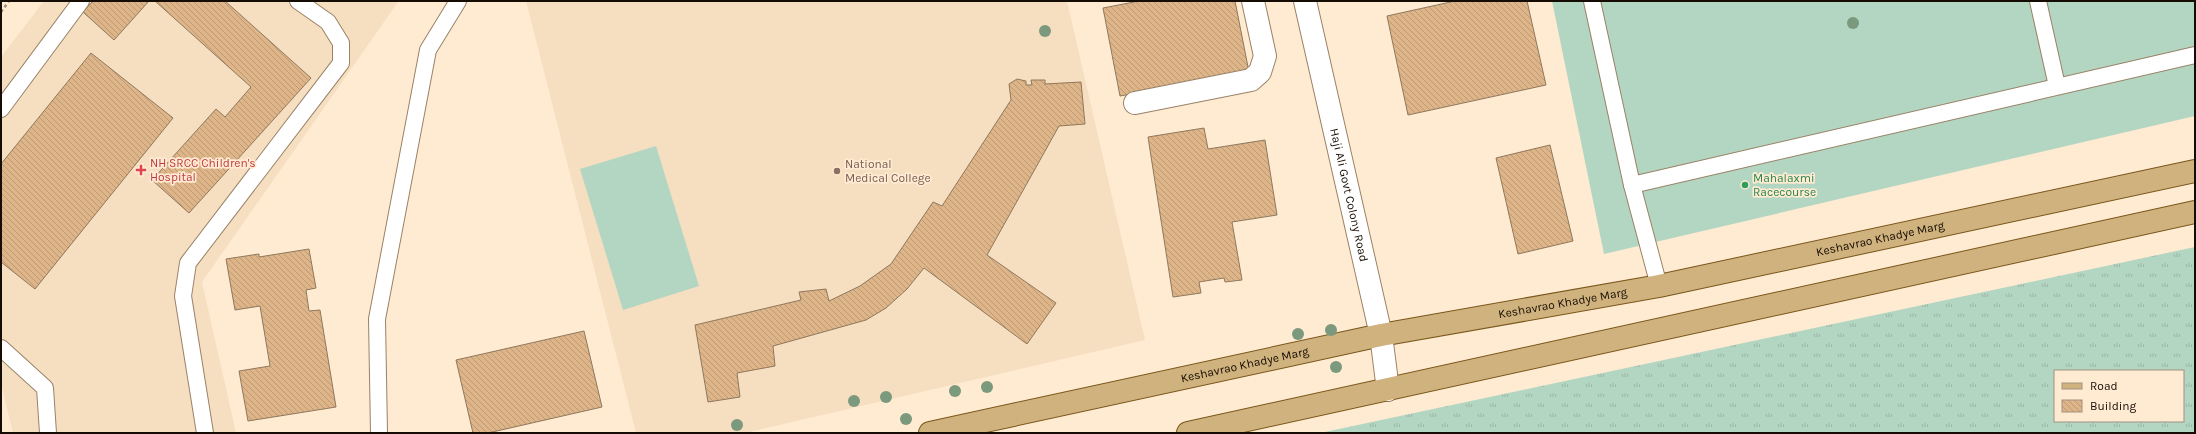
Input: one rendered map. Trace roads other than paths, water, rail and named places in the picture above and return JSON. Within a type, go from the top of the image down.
[{"type":"main road","name":"Keshavrao Khadye Marg","points":[[930,433],[1381,335],[1659,286],[2195,171]]},
{"type":"main road","points":[[1188,433],[2195,212]]},
{"type":"street","points":[[1135,103],[1251,80],[1260,72],[1265,56],[1253,1]]},
{"type":"street","name":"Haji Ali Govt Colony Road","points":[[1305,1],[1381,335],[1388,390]]},
{"type":"lane","points":[[1,109],[81,1]]},
{"type":"lane","points":[[205,433],[183,296],[188,263],[341,64],[341,43],[328,22],[298,1]]},
{"type":"lane","points":[[379,433],[377,319],[428,50],[458,1]]},
{"type":"lane","points":[[1592,1],[1632,185],[1659,286]]},
{"type":"lane","points":[[2038,1],[2057,86]]},
{"type":"lane","points":[[1632,185],[2195,55]]},
{"type":"lane","points":[[1,348],[45,388],[48,433]]},
{"type":"place","name":"NH SRCC Children's Hospital","points":[[141,170]]},
{"type":"place","name":"National Medical College","points":[[837,171]]},
{"type":"place","name":"Mahalaxmi Racecourse","points":[[1745,185]]}]
